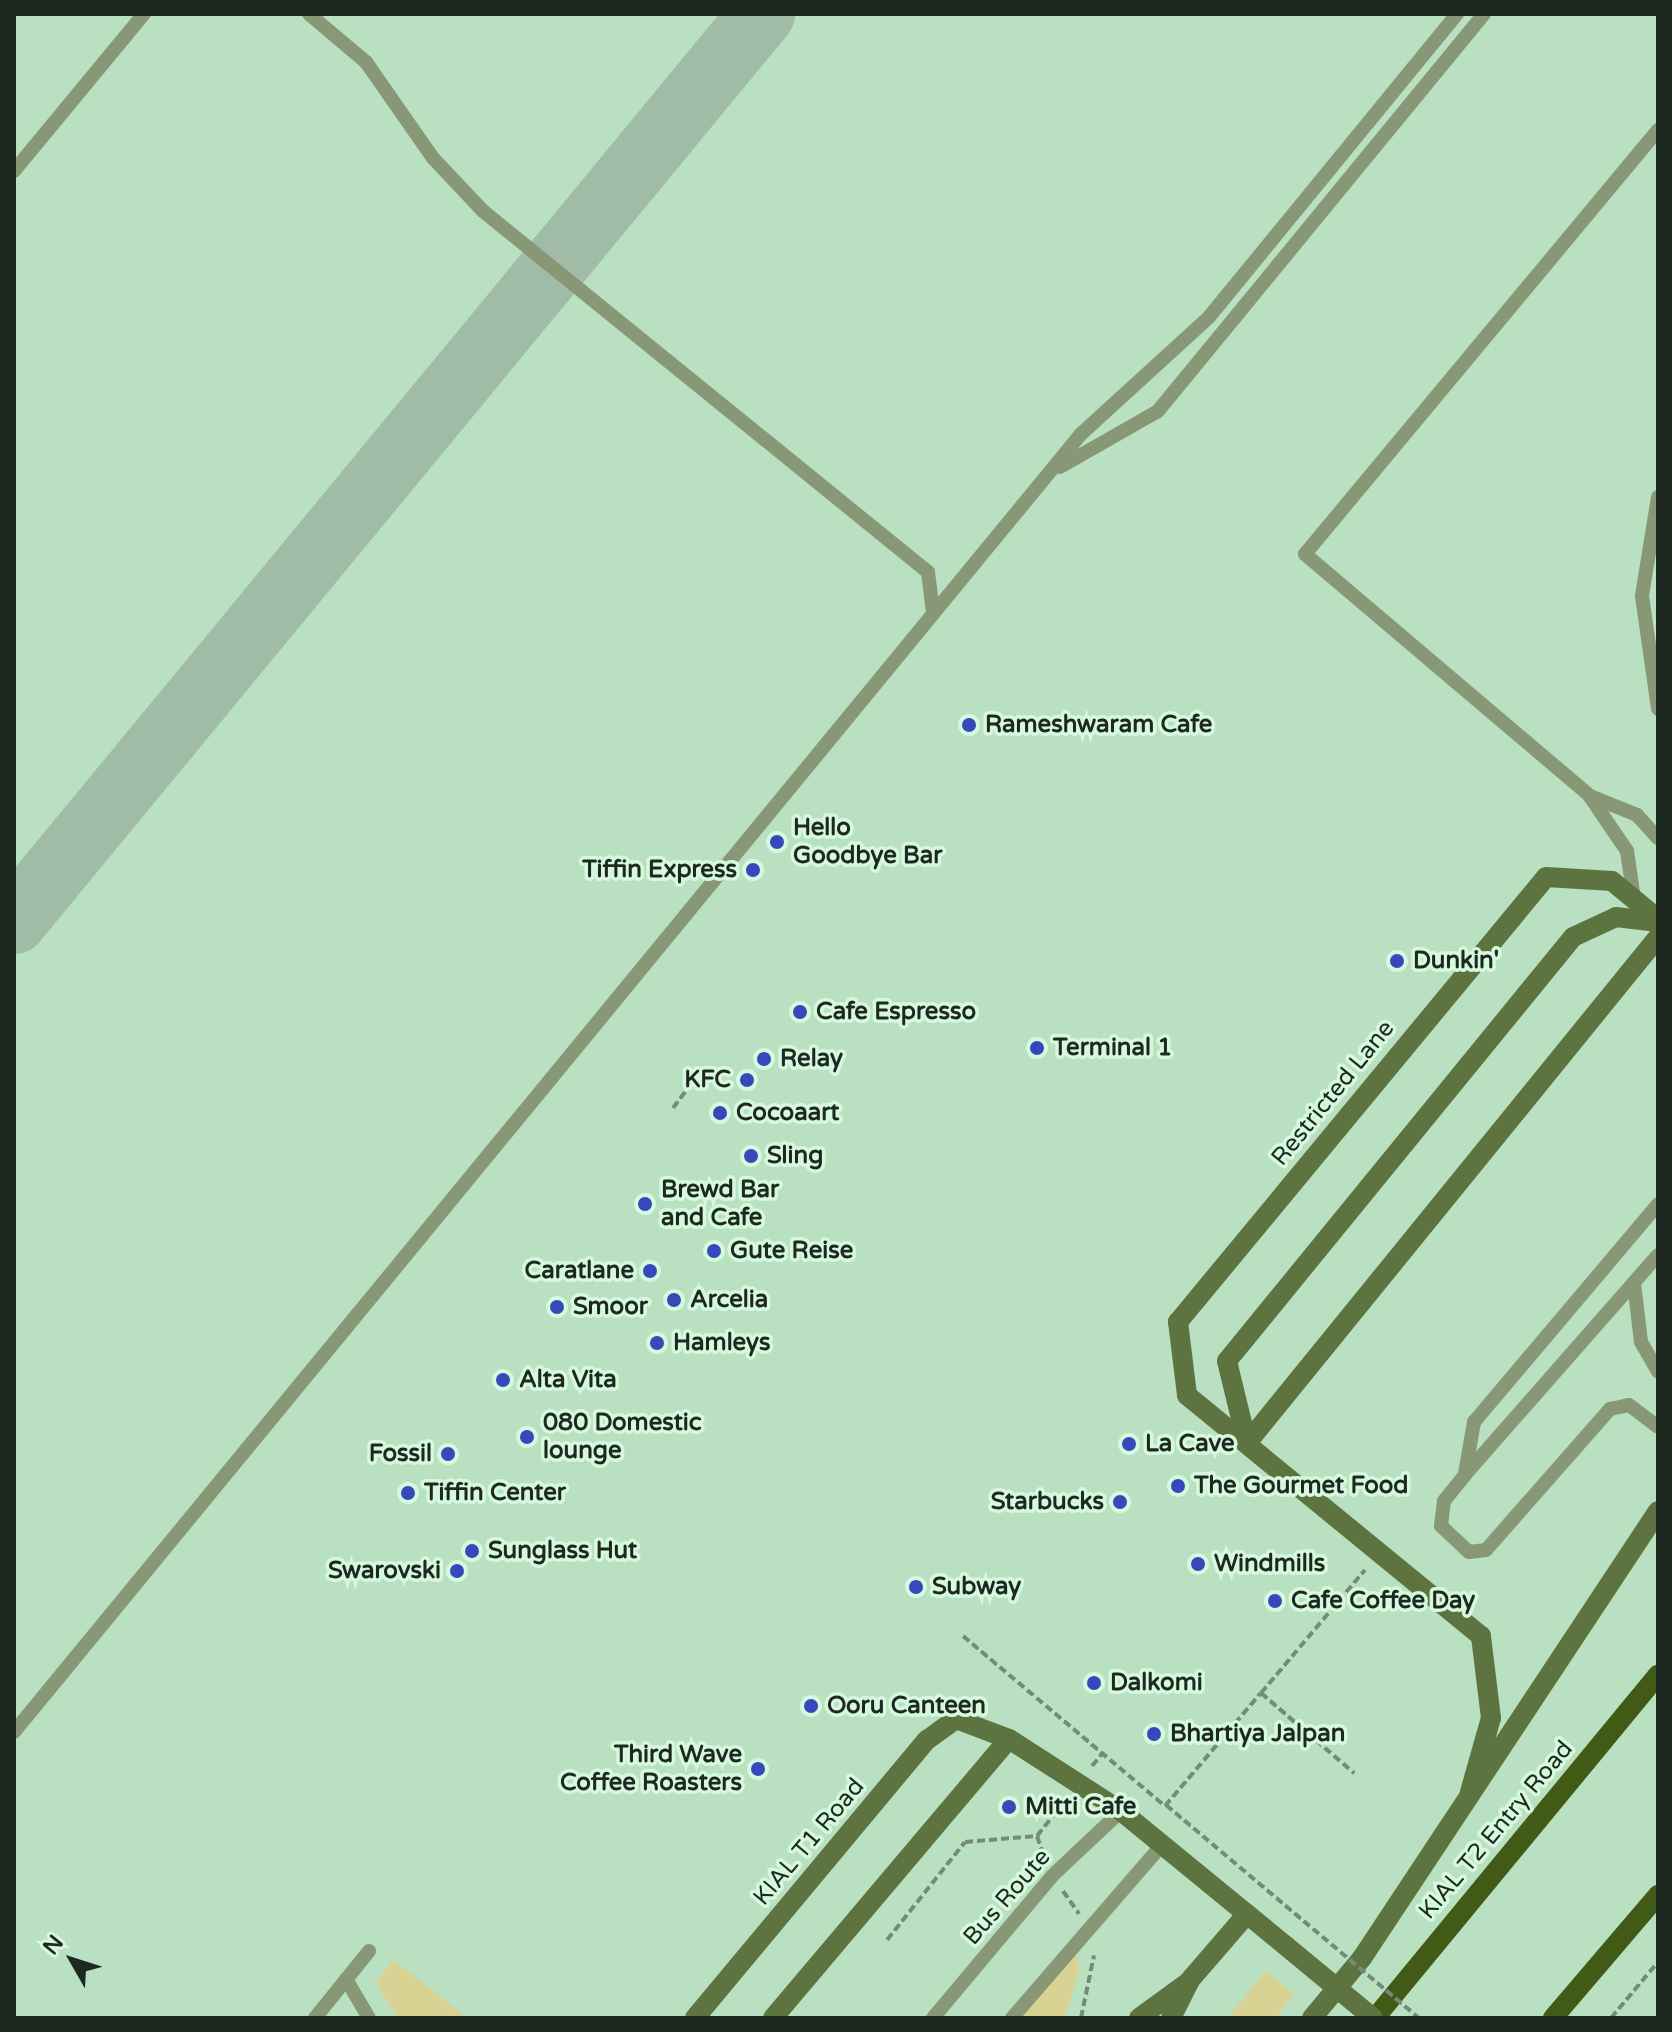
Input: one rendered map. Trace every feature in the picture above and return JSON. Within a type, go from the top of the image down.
[{"type":"main road","name":"Restricted Lane","points":[[1247,1443],[1187,1395],[1178,1322],[1546,877],[1612,881],[1658,920]]},
{"type":"main road","points":[[1470,1792],[1491,1718],[1481,1636],[1247,1443],[1227,1361],[1573,937],[1616,917],[1658,920]]},
{"type":"main road","points":[[1247,1443],[1658,937]]},
{"type":"main road","points":[[1332,2018],[1362,1958],[1658,1511]]},
{"type":"main road","name":"KIAL T2 Entry Road","points":[[1374,2018],[1658,1675]]},
{"type":"main road","name":"KIAL T1 Road","points":[[695,2018],[927,1740],[956,1719],[975,1721],[1009,1739]]},
{"type":"main road","points":[[773,2018],[1009,1739],[1121,1811],[1374,2018]]},
{"type":"main road","points":[[1553,2018],[1658,1895]]},
{"type":"main road","points":[[1139,2018],[1190,1980],[1247,1914]]},
{"type":"main road","points":[[1312,2018],[1362,1958]]},
{"type":"main road","points":[[1171,2018],[1190,1980]]},
{"type":"lane","points":[[14,171],[144,14]]},
{"type":"lane","points":[[309,14],[366,62],[433,158],[483,211],[928,572],[933,612]]},
{"type":"lane","points":[[14,1732],[1043,479],[1127,386],[1209,317],[1457,14]]},
{"type":"lane","points":[[1043,479],[1158,411],[1484,14]]},
{"type":"lane","points":[[1634,899],[1627,851],[1589,795],[1305,554],[1658,130]]},
{"type":"lane","points":[[1658,497],[1642,596],[1658,709]]},
{"type":"lane","points":[[1589,795],[1637,815],[1658,838]]},
{"type":"lane","points":[[1465,1475],[1474,1422],[1658,1204]]},
{"type":"lane","points":[[1658,1255],[1444,1501],[1441,1526],[1469,1552],[1486,1550],[1610,1409],[1629,1405],[1658,1427]]},
{"type":"lane","points":[[1634,1283],[1641,1342],[1658,1372]]},
{"type":"lane","name":"Bus Route","points":[[933,2018],[1052,1876],[1121,1811]]},
{"type":"lane","points":[[1012,2018],[1162,1845]]},
{"type":"lane","points":[[315,2018],[369,1951]]},
{"type":"lane","points":[[346,1979],[369,2018]]},
{"type":"path","points":[[673,1108],[691,1084]]},
{"type":"path","points":[[963,1636],[1165,1806],[1381,1551]]},
{"type":"path","points":[[1261,1693],[1354,1773]]},
{"type":"path","points":[[887,1940],[965,1842],[1037,1836],[1103,1753]]},
{"type":"path","points":[[1166,1805],[1419,2018]]},
{"type":"path","points":[[1611,2018],[1658,1962]]},
{"type":"shaded area","points":[[14,14],[1658,14],[1658,2018],[14,2018]]},
{"type":"shaded area","points":[[1075,1952],[1080,1968],[1065,2018],[1020,2018]]},
{"type":"shaded area","points":[[394,1960],[467,2018],[397,2018],[376,1982]]},
{"type":"shaded area","points":[[1266,1971],[1294,1994],[1275,2018],[1227,2018]]},
{"type":"taxiway","points":[[14,921],[762,14]]},
{"type":"place","name":"Rameshwaram Cafe","points":[[969,725]]},
{"type":"place","name":"Hello Goodbye Bar","points":[[777,842]]},
{"type":"place","name":"Tiffin Express","points":[[753,870]]},
{"type":"place","name":"Dunkin'","points":[[1397,961]]},
{"type":"place","name":"Cafe Espresso","points":[[800,1012]]},
{"type":"place","name":"Terminal 1","points":[[1037,1048]]},
{"type":"place","name":"Relay","points":[[764,1059]]},
{"type":"place","name":"KFC","points":[[747,1080]]},
{"type":"place","name":"Cocoaart","points":[[720,1113]]},
{"type":"place","name":"Sling","points":[[751,1156]]},
{"type":"place","name":"Brewd Bar and Cafe","points":[[645,1204]]},
{"type":"place","name":"Gute Reise","points":[[714,1251]]},
{"type":"place","name":"Caratlane","points":[[650,1271]]},
{"type":"place","name":"Arcelia","points":[[674,1300]]},
{"type":"place","name":"Smoor","points":[[557,1307]]},
{"type":"place","name":"Hamleys","points":[[657,1343]]},
{"type":"place","name":"Alta Vita","points":[[503,1380]]},
{"type":"place","name":"080 Domestic lounge","points":[[527,1437]]},
{"type":"place","name":"La Cave","points":[[1129,1444]]},
{"type":"place","name":"Fossil","points":[[448,1454]]},
{"type":"place","name":"The Gourmet Food","points":[[1178,1486]]},
{"type":"place","name":"Tiffin Center","points":[[408,1493]]},
{"type":"place","name":"Starbucks","points":[[1120,1502]]},
{"type":"place","name":"Sunglass Hut","points":[[472,1551]]},
{"type":"place","name":"Windmills","points":[[1198,1564]]},
{"type":"place","name":"Swarovski","points":[[457,1571]]},
{"type":"place","name":"Subway","points":[[916,1587]]},
{"type":"place","name":"Cafe Coffee Day","points":[[1275,1601]]},
{"type":"place","name":"Dalkomi","points":[[1094,1683]]},
{"type":"place","name":"Ooru Canteen","points":[[811,1706]]},
{"type":"place","name":"Bhartiya Jalpan","points":[[1154,1734]]},
{"type":"place","name":"Third Wave Coffee Roasters","points":[[758,1769]]},
{"type":"place","name":"Mitti Cafe","points":[[1009,1807]]}]
